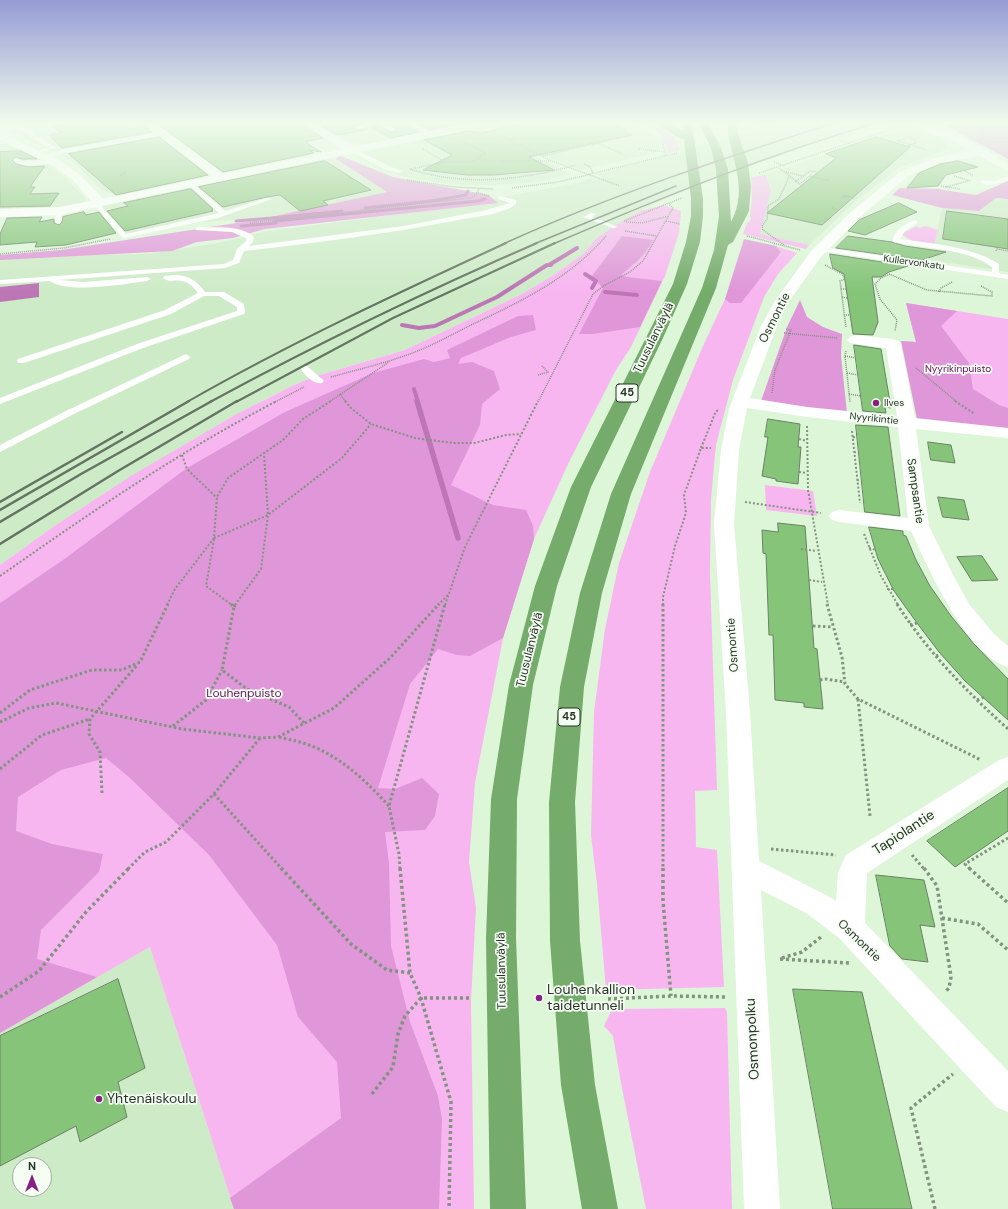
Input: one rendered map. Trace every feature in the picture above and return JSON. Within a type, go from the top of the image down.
[{"type":"highway","name":"Tuusulanväylä","points":[[508,1209],[501,938],[504,799],[521,685],[546,586],[581,487],[680,284],[693,242],[697,216],[692,198],[691,178]]},
{"type":"highway","name":"45","points":[[600,1209],[578,1085],[565,941],[562,802],[572,687],[591,592],[621,494],[709,288],[721,250],[725,216],[723,178]]},
{"type":"highway","points":[[721,250],[743,211],[745,186],[744,178]]},
{"type":"street","points":[[77,178],[100,203]]},
{"type":"street","points":[[0,214],[58,216],[100,203],[220,178]]},
{"type":"street","name":"Osmontie","points":[[899,178],[856,214],[820,256],[797,278],[778,307],[733,405],[724,524],[738,712],[745,868],[816,904],[850,928],[1008,1095]]},
{"type":"street","points":[[854,343],[894,349]]},
{"type":"street","name":"Sampsantie","points":[[894,349],[906,422],[919,526],[941,573],[960,608],[986,640],[1008,659]]},
{"type":"street","name":"Nyyrikintie","points":[[733,405],[1006,433]]},
{"type":"street","points":[[839,516],[919,526]]},
{"type":"street","name":"Tapiolantie","points":[[856,864],[1005,769]]},
{"type":"street","points":[[850,928],[852,873],[856,864]]},
{"type":"street","name":"Osmonpolku","points":[[745,868],[762,1209]]},
{"type":"lane","points":[[982,182],[996,183],[1007,178]]},
{"type":"lane","points":[[191,184],[224,214]]},
{"type":"lane","points":[[241,249],[376,233],[429,224],[513,204],[514,201],[500,198]]},
{"type":"lane","points":[[100,203],[99,207],[124,236],[216,217],[269,199]]},
{"type":"lane","points":[[593,214],[586,217],[614,228]]},
{"type":"lane","points":[[915,222],[904,227],[898,233],[896,240],[986,259],[994,263],[996,266],[994,275]]},
{"type":"lane","points":[[0,282],[53,277],[225,266],[236,260],[238,253],[249,242],[250,237],[245,234],[232,231],[198,229]]},
{"type":"lane","points":[[949,250],[950,240]]},
{"type":"lane","name":"Kullervonkatu","points":[[820,256],[895,260],[1008,277]]},
{"type":"lane","points":[[53,277],[52,280],[54,282],[63,285],[180,277],[193,282],[203,294]]},
{"type":"lane","points":[[0,401],[140,346],[241,312],[241,306],[221,294],[203,294],[168,312],[21,361]]},
{"type":"lane","points":[[0,449],[71,412],[186,357]]},
{"type":"lane","points":[[304,368],[313,378],[319,381]]},
{"type":"path","points":[[506,188],[535,186],[572,178]]},
{"type":"path","points":[[598,178],[620,186]]},
{"type":"path","points":[[784,245],[763,230],[762,226],[767,219],[768,206],[778,201],[784,191],[788,178]]},
{"type":"path","points":[[791,178],[800,184],[807,178]]},
{"type":"path","points":[[795,182],[800,178]]},
{"type":"path","points":[[820,178],[830,181]]},
{"type":"path","points":[[961,178],[969,181],[982,182]]},
{"type":"path","points":[[946,186],[969,181]]},
{"type":"path","points":[[941,186],[960,189]]},
{"type":"path","points":[[248,223],[470,198],[478,193],[479,189],[498,188]]},
{"type":"path","points":[[478,193],[490,196]]},
{"type":"path","points":[[842,197],[856,198]]},
{"type":"path","points":[[0,576],[80,520],[182,455],[275,402],[319,381],[391,360],[427,347],[536,293],[584,259],[599,246],[614,228],[624,221],[673,201],[692,198]]},
{"type":"path","points":[[448,1209],[451,1102],[421,998],[410,973],[399,854],[389,806],[448,594],[465,547],[585,306],[593,294],[605,285],[630,272],[643,261],[673,208],[669,204]]},
{"type":"path","points":[[624,221],[638,224],[644,221],[669,216]]},
{"type":"path","points":[[666,221],[680,224]]},
{"type":"path","points":[[614,228],[657,236]]},
{"type":"path","points":[[743,235],[784,245],[801,251]]},
{"type":"path","points":[[0,254],[64,248],[124,236]]},
{"type":"path","points":[[996,250],[1008,251]]},
{"type":"path","points":[[820,256],[842,274],[845,279],[840,281],[844,315],[846,328],[854,343]]},
{"type":"path","points":[[895,260],[894,272],[881,278],[875,284],[875,289],[881,302],[897,320],[892,337],[894,349],[947,395],[1006,433]]},
{"type":"path","points":[[889,274],[921,288],[939,292],[992,296],[992,292],[979,283]]},
{"type":"path","points":[[939,292],[945,285],[956,280]]},
{"type":"path","points":[[841,289],[846,289]]},
{"type":"path","points":[[842,297],[847,298]]},
{"type":"path","points":[[844,315],[850,315]]},
{"type":"path","points":[[774,408],[772,392],[775,370],[791,330]]},
{"type":"path","points":[[781,333],[854,343]]},
{"type":"path","points":[[854,343],[845,356],[861,518],[863,532],[868,548],[887,589],[909,625],[977,700],[1008,728]]},
{"type":"path","points":[[845,356],[856,358]]},
{"type":"path","points":[[234,607],[206,586],[214,538],[217,497],[228,478],[283,440],[303,419],[391,360]]},
{"type":"path","points":[[542,366],[548,372]]},
{"type":"path","points":[[538,375],[548,372],[552,373]]},
{"type":"path","points":[[847,373],[858,374]]},
{"type":"path","points":[[767,388],[773,386]]},
{"type":"path","points":[[340,394],[351,408],[371,424],[415,438],[453,443],[474,443],[506,435],[521,434]]},
{"type":"path","points":[[849,394],[861,396]]},
{"type":"path","points":[[672,996],[663,901],[663,597],[675,546],[686,513],[684,495],[716,411],[733,405]]},
{"type":"path","points":[[807,412],[808,490],[810,512],[822,582],[842,657],[845,682],[858,699],[1005,769]]},
{"type":"path","points":[[0,769],[42,735],[90,719],[140,662],[175,589],[214,538],[268,515],[342,458],[371,424]]},
{"type":"path","points":[[853,436],[857,438]]},
{"type":"path","points":[[799,439],[807,441]]},
{"type":"path","points":[[702,448],[718,448]]},
{"type":"path","points":[[854,452],[859,453]]},
{"type":"path","points":[[172,726],[206,700],[222,670],[234,607],[261,568],[268,515],[264,453]]},
{"type":"path","points":[[182,455],[187,469],[217,497]]},
{"type":"path","points":[[799,472],[808,474]]},
{"type":"path","points":[[857,480],[862,481]]},
{"type":"path","points":[[765,505],[839,516]]},
{"type":"path","points":[[868,548],[876,550]]},
{"type":"path","points":[[801,549],[817,551]]},
{"type":"path","points":[[809,580],[822,582]]},
{"type":"path","points":[[887,589],[893,589]]},
{"type":"path","points":[[278,737],[334,708],[390,658],[448,594]]},
{"type":"path","points":[[909,625],[917,624]]},
{"type":"path","points":[[813,626],[833,627]]},
{"type":"path","points":[[936,656],[941,654]]},
{"type":"path","points":[[0,713],[30,690],[92,670],[122,670],[140,662]]},
{"type":"path","points":[[222,670],[247,689],[289,707],[304,723]]},
{"type":"path","points":[[820,680],[825,679],[845,682]]},
{"type":"path","points":[[977,700],[984,698]]},
{"type":"path","points":[[858,699],[870,816]]},
{"type":"path","points":[[0,722],[29,708],[56,703],[172,726],[228,735],[260,738],[278,737],[314,747],[350,767],[370,785],[389,806]]},
{"type":"path","points":[[90,719],[89,734],[100,752],[102,793]]},
{"type":"path","points":[[0,996],[39,971],[86,912],[145,852],[166,842],[214,794],[260,738]]},
{"type":"path","points":[[214,794],[351,944],[387,970],[410,973]]},
{"type":"path","points":[[1008,838],[965,864],[1008,903]]},
{"type":"path","points":[[771,850],[839,856],[856,864]]},
{"type":"path","points":[[910,853],[924,867],[937,886],[951,977],[949,988],[926,1008]]},
{"type":"path","points":[[942,918],[978,924],[1008,950]]},
{"type":"path","points":[[850,928],[830,930],[802,952],[780,959],[852,964]]},
{"type":"path","points":[[608,999],[672,996],[751,999]]},
{"type":"path","points":[[372,1094],[393,1067],[398,1034],[405,1016],[421,998],[472,998]]},
{"type":"path","points":[[935,1209],[911,1108],[966,1064],[972,1056]]},
{"type":"shaded area","points":[[0,178],[66,178],[86,199],[79,204],[57,208],[0,210]]},
{"type":"shaded area","points":[[90,178],[199,178],[133,192],[109,193],[101,190]]},
{"type":"shaded area","points":[[226,178],[366,178],[387,192],[275,217],[201,222],[134,234],[121,234],[95,206]]},
{"type":"shaded area","points":[[413,178],[552,178],[525,183],[494,185],[462,185]]},
{"type":"shaded area","points":[[589,178],[596,180],[602,178],[715,178],[640,211],[598,237],[583,254],[552,276],[524,293],[405,350],[313,377],[267,398],[53,527],[0,565],[0,259],[37,256],[149,254],[223,242],[263,232],[487,202],[501,197],[578,183]]},
{"type":"shaded area","points":[[767,178],[885,178],[857,200],[809,245],[759,234],[771,191]]},
{"type":"shaded area","points":[[996,198],[1008,199],[1008,272],[931,260],[942,208],[979,211]]},
{"type":"shaded area","points":[[39,283],[39,297],[0,302],[0,287]]},
{"type":"shaded area","name":"Yhtenäiskoulu","points":[[150,947],[234,1209],[0,1209],[0,1033]]},
{"type":"green space","points":[[366,178],[400,178],[488,195],[498,203],[265,229],[233,238],[197,242],[172,251],[0,260],[0,255],[61,250],[256,220],[387,192]]},
{"type":"green space","points":[[751,178],[767,178],[771,191],[760,234],[809,245],[806,249],[743,234],[747,223],[751,218]]},
{"type":"green space","points":[[1008,181],[1008,199],[996,198],[979,211],[942,208],[892,195],[900,188],[938,189],[976,195]]},
{"type":"green space","name":"Louhenpuisto","points":[[663,205],[681,211],[679,233],[665,276],[631,347],[616,370],[568,464],[534,539],[503,638],[475,783],[469,862],[476,908],[471,1000],[474,1209],[234,1209],[150,947],[0,1033],[0,565],[53,527],[131,476],[235,415],[313,377],[405,350],[524,293],[552,276],[583,254],[598,237],[615,226],[640,211]]},
{"type":"green space","points":[[917,226],[919,228],[926,226],[938,230],[934,245],[912,241],[901,234]]},
{"type":"green space","points":[[622,236],[653,240],[642,256],[621,275],[662,281],[640,327],[593,334],[579,334],[603,288],[592,276]]},
{"type":"green space","points":[[744,239],[776,246],[781,252],[741,303],[729,303],[725,299]]},
{"type":"green space","points":[[776,246],[797,253],[778,274],[764,297],[733,380],[716,445],[711,499],[710,573],[717,790],[695,791],[696,847],[717,850],[724,987],[606,990],[597,884],[591,835],[594,712],[605,629],[619,563],[650,472],[703,346],[725,299],[729,303],[781,252]]},
{"type":"green space","points":[[800,300],[807,317],[823,327],[842,334],[841,356],[847,413],[761,401],[787,327]]},
{"type":"green space","name":"Nyyrikinpuisto","points":[[906,303],[1008,319],[1008,429],[901,341],[916,342]]},
{"type":"green space","name":"Nyyrikinpuisto","points":[[906,303],[957,311],[941,326],[969,363],[973,389],[999,405],[1008,408],[1008,429],[917,419],[901,341],[916,342]]},
{"type":"green space","name":"Louhenpuisto","points":[[533,315],[536,330],[511,337],[461,358],[458,364],[472,362],[494,371],[500,389],[482,404],[480,425],[451,485],[493,505],[526,510],[533,526],[534,539],[503,638],[470,656],[457,655],[438,649],[410,684],[378,788],[395,789],[422,778],[439,794],[435,816],[425,830],[385,832],[389,863],[391,946],[410,1022],[438,1096],[442,1119],[439,1209],[234,1209],[230,1198],[341,1118],[337,1062],[298,1017],[277,945],[209,855],[130,778],[106,758],[61,770],[18,797],[16,831],[52,844],[103,854],[99,872],[41,930],[37,959],[97,977],[0,1033],[0,603],[63,560],[187,468],[285,412],[373,373],[424,359],[434,362],[450,358],[447,350],[518,316]]},
{"type":"green space","points":[[765,485],[813,491],[817,516],[766,510]]},
{"type":"green space","points":[[725,1008],[727,1012],[732,1209],[646,1209],[613,1036],[604,1026],[612,1009]]},
{"type":"building","points":[[0,178],[36,178],[30,187],[35,187],[30,194],[59,193],[50,206],[0,207]]},
{"type":"building","points":[[97,178],[192,178],[116,195]]},
{"type":"building","points":[[241,178],[353,178],[371,190],[323,201],[328,205],[300,211],[280,195],[223,207],[199,187]]},
{"type":"building","points":[[810,178],[875,178],[822,225],[767,213]]},
{"type":"building","points":[[915,178],[944,178],[938,186],[907,188]]},
{"type":"building","points":[[191,189],[213,209],[211,210],[213,211],[125,231],[107,211],[128,206],[124,203]]},
{"type":"building","points":[[899,203],[917,212],[865,235],[848,231],[859,220]]},
{"type":"building","points":[[947,211],[1008,219],[1008,249],[943,239]]},
{"type":"building","points":[[84,212],[86,215],[99,212],[116,233],[66,245],[35,247],[37,242],[0,245],[0,234],[7,218],[42,217],[39,222],[54,219],[54,223],[59,225],[62,222],[63,217]]},
{"type":"building","points":[[848,236],[946,252],[922,260],[836,248]]},
{"type":"building","points":[[830,254],[908,266],[889,272],[881,277],[872,277],[878,322],[873,335],[853,334],[844,274],[833,268]]},
{"type":"building","points":[[854,345],[881,349],[891,408],[885,407],[886,413],[863,411]]},
{"type":"building","points":[[768,419],[800,424],[798,447],[801,447],[798,484],[776,481],[776,479],[762,476],[768,437],[765,437]]},
{"type":"building","points":[[856,425],[888,427],[900,516],[865,512]]},
{"type":"building","points":[[928,442],[951,445],[955,463],[931,460]]},
{"type":"building","points":[[938,497],[964,500],[969,520],[943,517]]},
{"type":"building","points":[[778,523],[805,526],[814,648],[817,649],[823,709],[804,707],[804,703],[775,700],[773,635],[769,635],[766,554],[763,553],[762,530],[778,532]]},
{"type":"building","points":[[869,527],[903,531],[903,535],[906,536],[916,560],[930,586],[951,616],[974,644],[1008,679],[1008,720],[965,681],[939,652],[917,623],[894,591],[878,559]]},
{"type":"building","points":[[982,556],[998,580],[972,581],[957,557]]},
{"type":"building","points":[[1008,788],[1008,831],[955,867],[927,841]]},
{"type":"building","points":[[876,875],[924,880],[935,927],[920,925],[928,962],[902,959],[890,946]]},
{"type":"building","points":[[118,979],[145,1068],[118,1082],[127,1117],[80,1142],[76,1126],[17,1157],[12,1157],[12,1160],[0,1166],[0,1036]]},
{"type":"building","points":[[793,989],[862,992],[912,1209],[833,1209]]},
{"type":"waterway","points":[[365,208],[431,201],[466,195],[468,191]]},
{"type":"waterway","points":[[275,221],[478,201],[485,199]]},
{"type":"waterway","points":[[236,221],[342,211]]},
{"type":"waterway","points":[[241,226],[276,223]]},
{"type":"waterway","points":[[549,265],[577,248]]},
{"type":"waterway","points":[[402,325],[419,328],[435,326],[497,297],[549,265]]},
{"type":"waterway","points":[[585,274],[596,281],[592,288]]},
{"type":"waterway","points":[[605,292],[637,295]]},
{"type":"waterway","points":[[414,389],[418,402]]},
{"type":"waterway","points":[[417,401],[458,538]]},
{"type":"railway","points":[[503,244],[585,209],[667,178]]},
{"type":"railway","points":[[553,244],[713,178]]},
{"type":"railway","points":[[534,244],[676,186]]},
{"type":"railway","points":[[187,402],[305,339],[506,243]]},
{"type":"railway","points":[[210,402],[291,359],[372,319],[537,243]]},
{"type":"railway","points":[[236,402],[393,318],[555,243]]},
{"type":"railway","points":[[0,510],[189,401]]},
{"type":"railway","points":[[0,522],[81,474],[212,401]]},
{"type":"railway","points":[[0,544],[118,471],[237,401]]},
{"type":"railway","points":[[0,502],[122,432]]},
{"type":"place","name":"Ilves","points":[[876,403]]},
{"type":"place","name":"Louhenkallion taidetunneli","points":[[539,998]]},
{"type":"place","name":"Yhtenäiskoulu","points":[[99,1099]]}]
